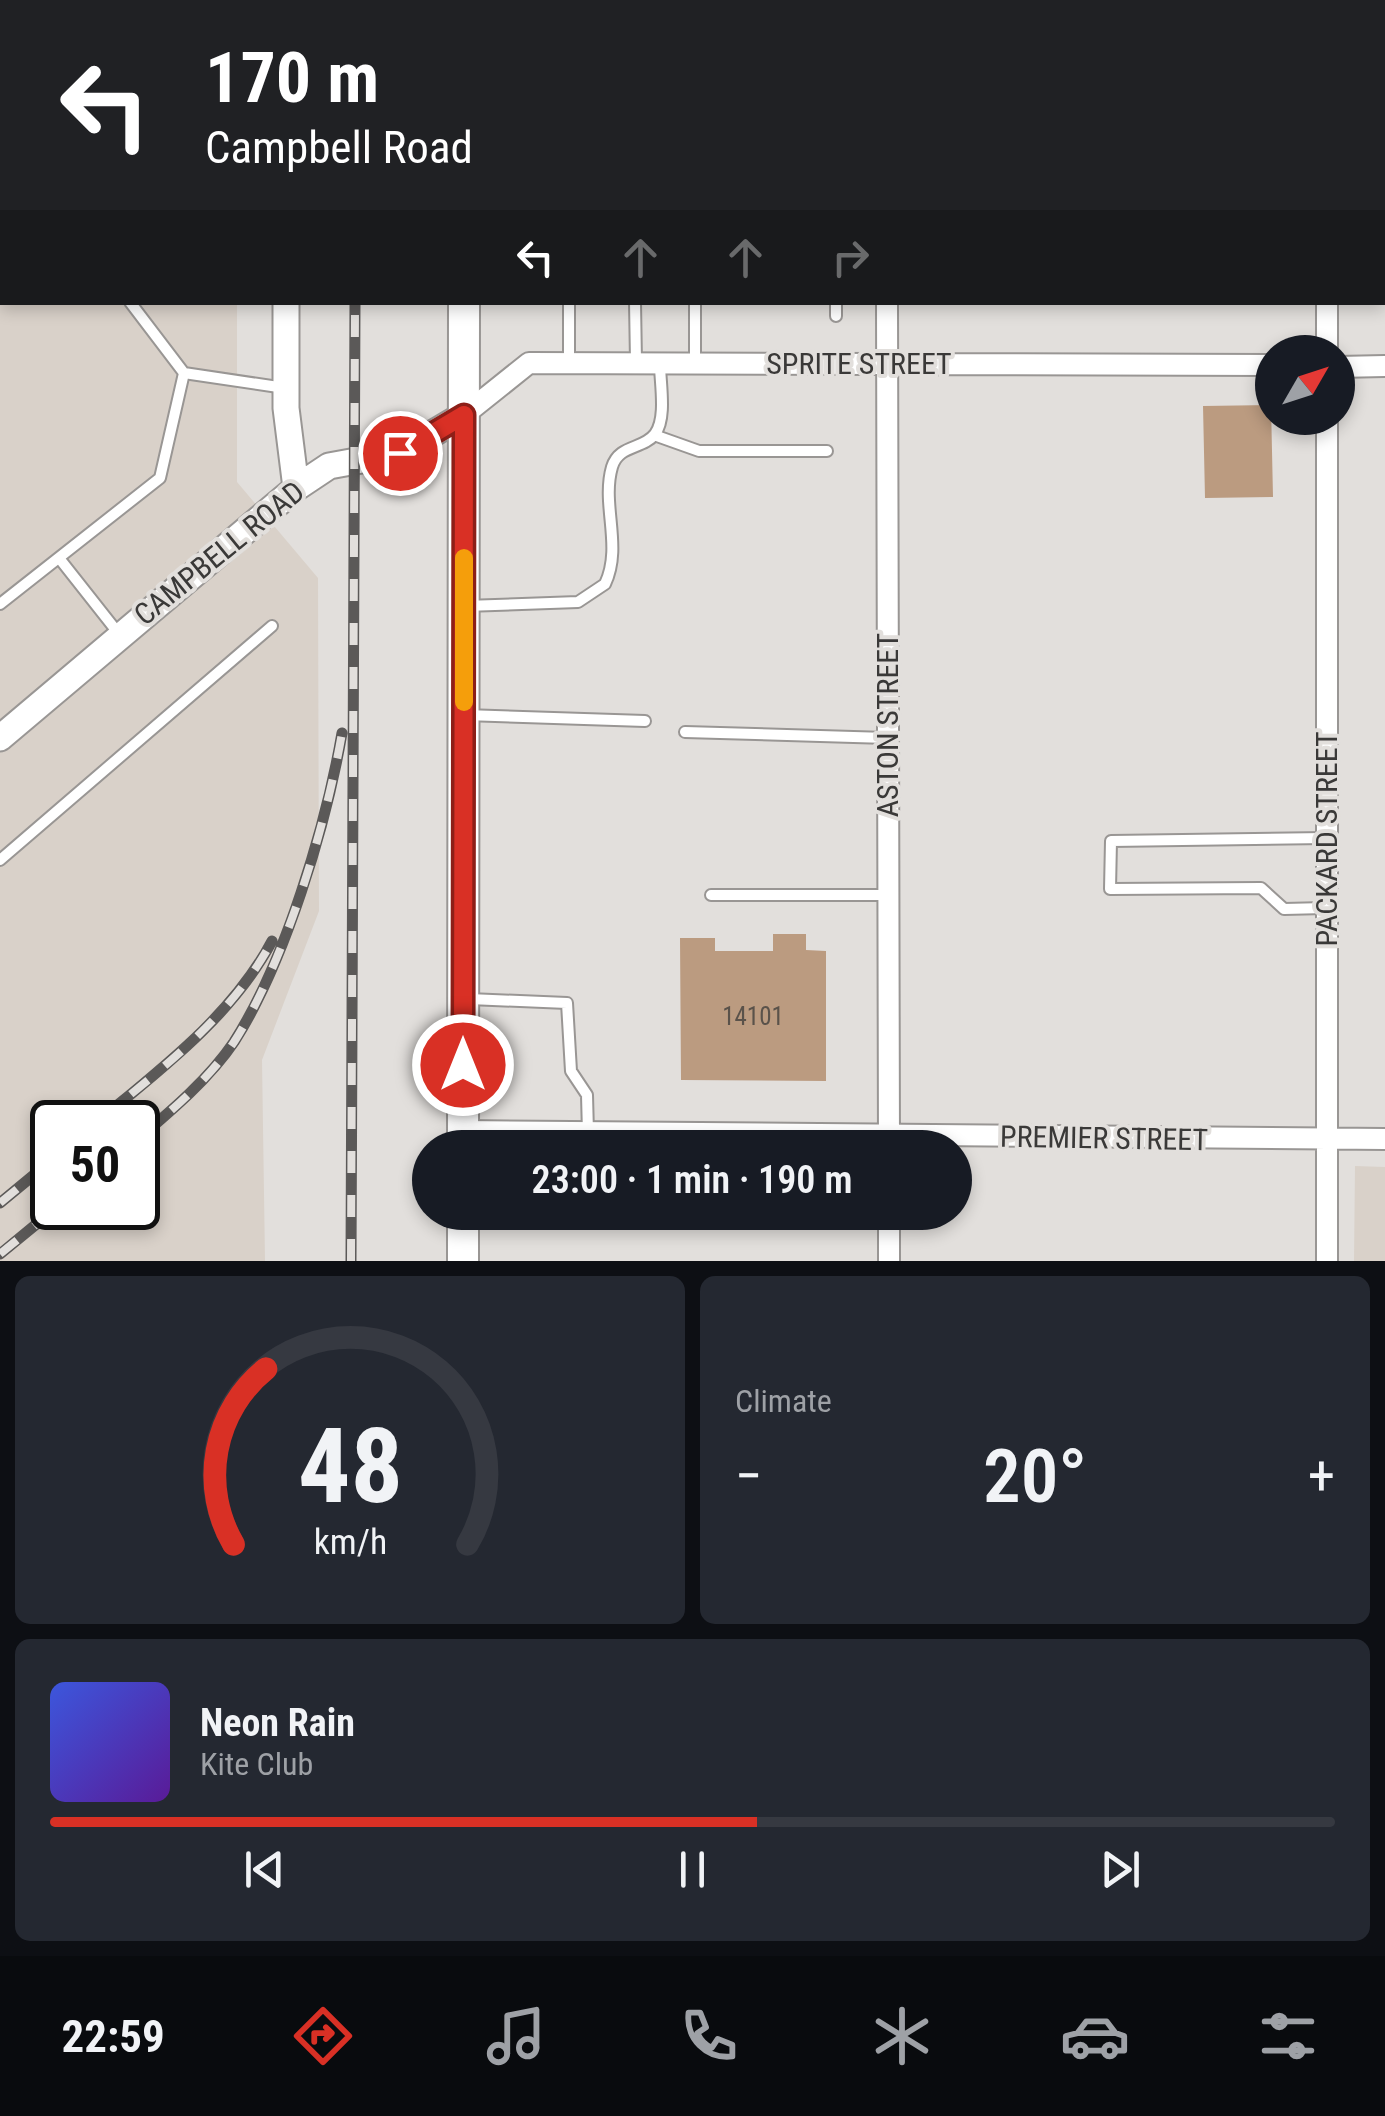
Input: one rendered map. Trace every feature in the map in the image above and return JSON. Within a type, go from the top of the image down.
[{"type":"main road","points":[[463,1130],[464,305]]},
{"type":"main road","points":[[463,1230],[463,1261]]},
{"type":"street","points":[[286,305],[286,388],[296,488]]},
{"type":"street","name":"ASTON STREET","points":[[887,305],[889,1130]]},
{"type":"street","points":[[1328,305],[1328,335]]},
{"type":"street","name":"SPRITE STREET","points":[[464,415],[530,362],[1255,366]]},
{"type":"street","points":[[1355,367],[1385,366]]},
{"type":"street","name":"CAMPBELL ROAD","points":[[0,738],[296,488],[329,466],[400,453],[464,415]]},
{"type":"street","name":"PACKARD STREET","points":[[1327,435],[1327,1261]]},
{"type":"street","name":"PREMIER STREET","points":[[972,1142],[1385,1140]]},
{"type":"street","points":[[889,1230],[889,1261]]},
{"type":"lane","points":[[132,305],[184,373],[286,388]]},
{"type":"lane","points":[[146,305],[146,324]]},
{"type":"lane","points":[[569,305],[569,362]]},
{"type":"lane","points":[[635,305],[636,362]]},
{"type":"lane","points":[[695,305],[695,363]]},
{"type":"lane","points":[[836,305],[836,316]]},
{"type":"lane","points":[[463,606],[578,602],[593,596],[612,569],[614,461],[620,453],[654,435],[660,421],[660,363]]},
{"type":"lane","points":[[0,604],[160,478],[184,373]]},
{"type":"lane","points":[[654,435],[698,451],[828,451]]},
{"type":"lane","points":[[59,558],[119,634]]},
{"type":"lane","points":[[0,860],[272,626]]},
{"type":"lane","points":[[464,715],[646,720]]},
{"type":"lane","points":[[685,732],[886,738]]},
{"type":"lane","points":[[1325,908],[1284,909],[1261,888],[1110,889],[1112,841],[1326,838]]},
{"type":"lane","points":[[711,895],[887,896]]},
{"type":"lane","points":[[463,998],[567,1003],[571,1070],[587,1096],[588,1130]]},
{"type":"shaded area","points":[[0,305],[237,305],[237,482],[318,578],[319,911],[262,1060],[265,1261],[0,1261]]},
{"type":"shaded area","points":[[1355,1166],[1385,1167],[1385,1261],[1354,1261]]},
{"type":"building","points":[[1255,405],[1255,435],[1272,435],[1273,497],[1205,498],[1203,406]]},
{"type":"building","points":[[773,934],[806,934],[806,950],[826,951],[826,1081],[681,1080],[680,938],[715,938],[715,951],[773,951]]},
{"type":"railway","points":[[351,1261],[355,305]]},
{"type":"railway","points":[[160,1120],[213,1069],[253,1010],[301,892],[326,809],[342,733]]},
{"type":"railway","points":[[123,1100],[216,1017],[256,968],[272,941]]},
{"type":"railway","points":[[0,1203],[30,1178]]},
{"type":"railway","points":[[0,1254],[30,1229]]},
{"type":"slow traffic","points":[[464,558],[464,702]]},
{"type":"route","points":[[400,453],[464,415],[463,1065]]}]
